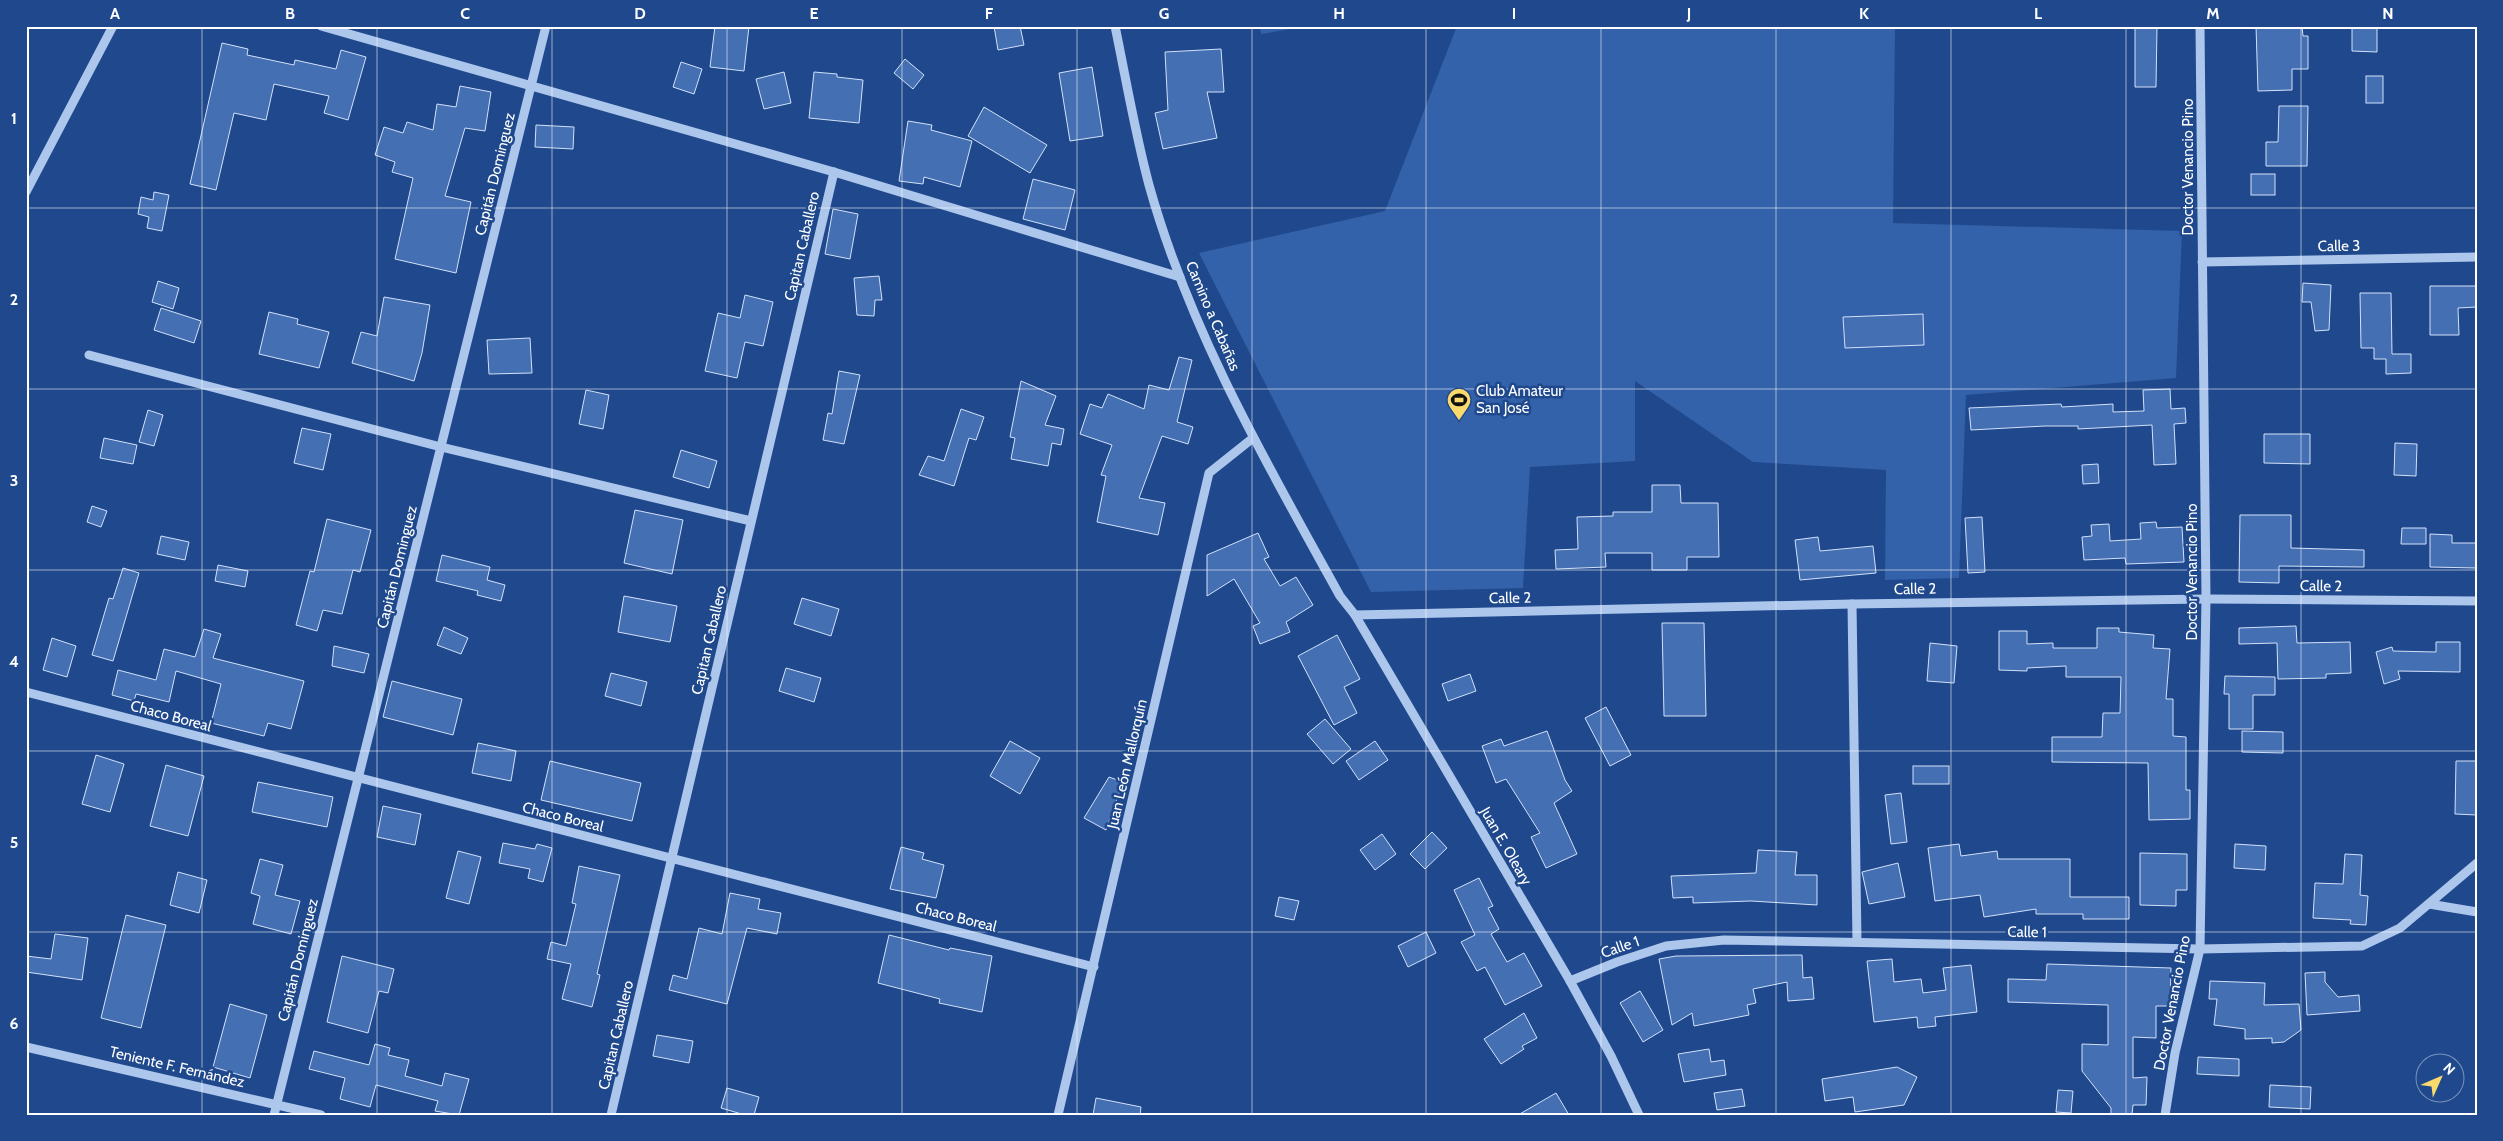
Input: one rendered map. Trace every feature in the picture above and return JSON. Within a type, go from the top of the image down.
[{"type":"street","points":[[26,192],[113,26]]},
{"type":"street","points":[[321,26],[834,172],[1180,277]]},
{"type":"street","name":"Capitán Dominguez","points":[[274,1115],[546,26]]},
{"type":"street","name":"Camino a Cabañas","points":[[1115,26],[1149,185],[1180,277],[1213,354],[1253,438],[1340,596]]},
{"type":"street","name":"Doctor Venancio Pino","points":[[2165,1115],[2175,1053],[2200,949],[2206,599],[2200,26]]},
{"type":"street","name":"Capitan Caballero","points":[[611,1115],[834,172]]},
{"type":"street","name":"Calle 3","points":[[2202,262],[2477,257]]},
{"type":"street","points":[[89,355],[441,447],[751,521]]},
{"type":"street","name":"Juan León Mallorquín","points":[[1058,1115],[1209,474],[1253,438]]},
{"type":"street","name":"Juan E. Oleary","points":[[1340,596],[1355,615],[1570,981],[1612,1056],[1639,1115]]},
{"type":"street","name":"Calle 2","points":[[1355,615],[1852,604],[2206,599],[2477,601]]},
{"type":"street","points":[[1852,604],[1857,942]]},
{"type":"street","name":"Chaco Boreal","points":[[26,692],[1094,967]]},
{"type":"street","name":"Calle 1","points":[[1570,981],[1617,962],[1666,946],[1724,940],[2200,949],[2362,946],[2400,928],[2477,863]]},
{"type":"street","points":[[2429,904],[2477,912]]},
{"type":"street","name":"Teniente F. Fernández","points":[[26,1047],[321,1115]]},
{"type":"shaded area","points":[[1260,26],[1309,26],[1261,34]]},
{"type":"shaded area","points":[[1457,26],[1895,26],[1893,223],[2182,231],[2176,378],[1966,395],[1959,578],[1885,580],[1886,470],[1753,462],[1635,381],[1635,461],[1530,467],[1523,588],[1371,592],[1199,253],[1385,211]]},
{"type":"building","points":[[715,26],[749,26],[744,71],[710,67]]},
{"type":"building","points":[[994,26],[1020,26],[1024,45],[998,50]]},
{"type":"building","points":[[2135,26],[2157,26],[2156,87],[2135,87]]},
{"type":"building","points":[[2256,26],[2302,26],[2303,36],[2308,36],[2308,69],[2292,69],[2292,90],[2258,91]]},
{"type":"building","points":[[2352,26],[2377,26],[2377,52],[2352,51]]},
{"type":"building","points":[[222,43],[248,49],[247,55],[294,65],[295,60],[336,69],[341,50],[366,57],[348,120],[324,113],[329,96],[274,84],[266,120],[234,113],[216,190],[190,184]]},
{"type":"building","points":[[1221,49],[1224,92],[1207,92],[1217,138],[1163,149],[1155,113],[1168,110],[1165,52]]},
{"type":"building","points":[[905,59],[924,75],[913,89],[894,73]]},
{"type":"building","points":[[681,62],[702,69],[694,94],[673,87]]},
{"type":"building","points":[[1092,67],[1103,136],[1070,141],[1059,73]]},
{"type":"building","points":[[784,72],[791,103],[764,109],[756,79]]},
{"type":"building","points":[[814,72],[837,74],[837,77],[863,80],[859,123],[809,118]]},
{"type":"building","points":[[2366,76],[2383,76],[2383,103],[2366,103]]},
{"type":"building","points":[[460,86],[491,92],[485,131],[465,128],[445,196],[471,202],[456,273],[395,259],[413,178],[392,172],[395,162],[375,155],[384,127],[403,133],[407,122],[433,130],[437,104],[456,107]]},
{"type":"building","points":[[2279,106],[2308,106],[2307,166],[2266,166],[2266,142],[2278,142]]},
{"type":"building","points":[[984,107],[1047,145],[1030,173],[968,136]]},
{"type":"building","points":[[908,121],[932,125],[931,130],[972,141],[960,187],[924,177],[923,184],[899,181]]},
{"type":"building","points":[[536,125],[574,127],[573,149],[535,147]]},
{"type":"building","points":[[2251,174],[2275,174],[2275,195],[2251,195]]},
{"type":"building","points":[[1033,179],[1075,190],[1065,230],[1023,219]]},
{"type":"building","points":[[154,192],[169,195],[162,231],[147,228],[149,217],[138,214],[141,197],[153,200]]},
{"type":"building","points":[[833,209],[858,214],[850,259],[825,254]]},
{"type":"building","points":[[879,276],[882,300],[875,300],[874,316],[857,315],[854,278]]},
{"type":"building","points":[[158,281],[179,288],[173,309],[152,302]]},
{"type":"building","points":[[2303,283],[2331,285],[2329,330],[2315,331],[2311,302],[2302,302]]},
{"type":"building","points":[[2430,286],[2477,286],[2477,307],[2458,308],[2459,335],[2430,335]]},
{"type":"building","points":[[2360,293],[2391,293],[2392,354],[2411,354],[2411,373],[2386,374],[2386,359],[2374,359],[2374,348],[2361,348]]},
{"type":"building","points":[[745,295],[773,302],[763,346],[745,342],[737,378],[705,371],[718,313],[740,318]]},
{"type":"building","points":[[384,297],[430,305],[422,353],[414,381],[352,363],[361,332],[377,336]]},
{"type":"building","points":[[161,308],[201,321],[194,343],[154,330]]},
{"type":"building","points":[[269,312],[298,319],[297,324],[329,332],[319,368],[259,354]]},
{"type":"building","points":[[1923,314],[1924,345],[1845,348],[1843,317]]},
{"type":"building","points":[[530,338],[532,373],[489,374],[487,340]]},
{"type":"building","points":[[1179,357],[1192,360],[1177,422],[1193,427],[1188,444],[1162,436],[1139,498],[1165,503],[1158,535],[1097,522],[1106,476],[1101,475],[1112,445],[1080,434],[1090,404],[1102,408],[1108,394],[1144,409],[1149,385],[1169,390]]},
{"type":"building","points":[[839,371],[860,375],[844,444],[823,440],[828,413],[832,414]]},
{"type":"building","points":[[1021,381],[1056,396],[1045,425],[1064,429],[1061,445],[1052,443],[1048,466],[1011,459],[1015,438],[1010,437]]},
{"type":"building","points":[[2170,389],[2171,409],[2185,408],[2186,423],[2174,424],[2176,464],[2154,465],[2152,425],[2078,429],[2078,426],[2045,426],[1971,430],[1969,408],[2061,404],[2062,407],[2113,404],[2113,412],[2144,411],[2143,390]]},
{"type":"building","points":[[586,390],[609,395],[603,429],[579,424]]},
{"type":"building","points":[[961,409],[984,417],[976,440],[969,438],[954,486],[919,475],[928,456],[944,461]]},
{"type":"building","points":[[148,410],[163,415],[154,446],[139,442]]},
{"type":"building","points":[[302,428],[331,434],[323,470],[294,463]]},
{"type":"building","points":[[2264,434],[2310,434],[2310,464],[2264,463]]},
{"type":"building","points":[[104,438],[137,445],[133,464],[100,458]]},
{"type":"building","points":[[2395,443],[2417,444],[2416,476],[2394,475]]},
{"type":"building","points":[[681,450],[717,461],[709,488],[673,477]]},
{"type":"building","points":[[2098,464],[2099,483],[2083,484],[2082,465]]},
{"type":"building","points":[[1652,485],[1680,485],[1681,503],[1718,503],[1719,557],[1687,557],[1687,570],[1652,570],[1652,553],[1605,553],[1606,567],[1556,569],[1555,550],[1578,549],[1577,517],[1613,516],[1613,512],[1652,512]]},
{"type":"building","points":[[92,506],[107,511],[101,527],[87,522]]},
{"type":"building","points":[[635,510],[683,520],[672,574],[624,563]]},
{"type":"building","points":[[2240,515],[2291,515],[2291,548],[2364,550],[2364,567],[2279,566],[2279,583],[2239,582]]},
{"type":"building","points":[[1982,517],[1985,572],[1968,573],[1965,518]]},
{"type":"building","points":[[327,519],[371,530],[360,572],[353,570],[342,614],[323,610],[317,631],[296,625],[310,571],[314,572]]},
{"type":"building","points":[[2156,522],[2157,528],[2182,527],[2184,562],[2126,564],[2125,558],[2084,560],[2082,537],[2092,536],[2091,525],[2109,524],[2110,541],[2141,539],[2140,523]]},
{"type":"building","points":[[2402,528],[2426,528],[2426,544],[2401,544]]},
{"type":"building","points":[[1258,533],[1269,557],[1264,559],[1280,586],[1296,577],[1313,605],[1286,622],[1290,632],[1260,644],[1253,626],[1260,623],[1234,579],[1207,596],[1207,555]]},
{"type":"building","points":[[2430,534],[2452,535],[2452,543],[2477,543],[2477,568],[2430,567]]},
{"type":"building","points":[[161,536],[189,542],[185,560],[157,554]]},
{"type":"building","points":[[1818,537],[1820,551],[1873,546],[1876,573],[1800,580],[1795,540]]},
{"type":"building","points":[[442,555],[490,567],[487,580],[505,585],[501,601],[477,595],[478,591],[436,581]]},
{"type":"building","points":[[218,565],[248,571],[245,587],[215,581]]},
{"type":"building","points":[[123,568],[139,573],[113,661],[92,655],[109,598],[113,599]]},
{"type":"building","points":[[624,596],[677,606],[670,642],[618,632]]},
{"type":"building","points":[[802,598],[839,609],[831,636],[794,624]]},
{"type":"building","points":[[1662,623],[1704,623],[1706,716],[1664,716]]},
{"type":"building","points":[[2296,626],[2297,643],[2350,642],[2351,673],[2326,674],[2326,678],[2278,679],[2277,643],[2239,644],[2239,628]]},
{"type":"building","points":[[444,627],[468,638],[461,654],[437,645]]},
{"type":"building","points":[[2097,628],[2119,628],[2119,632],[2154,635],[2153,648],[2170,649],[2166,699],[2173,699],[2173,736],[2186,737],[2186,790],[2190,790],[2190,819],[2149,820],[2148,763],[2052,762],[2052,737],[2102,737],[2103,713],[2120,713],[2121,677],[2066,677],[2066,666],[2027,668],[2027,671],[1999,670],[1999,631],[2027,631],[2027,644],[2053,643],[2053,648],[2097,648]]},
{"type":"building","points":[[204,629],[221,634],[213,658],[304,681],[291,729],[268,723],[264,736],[211,723],[221,684],[176,671],[169,702],[136,694],[134,701],[112,695],[118,670],[156,680],[164,649],[195,657]]},
{"type":"building","points":[[1337,635],[1360,679],[1344,687],[1357,713],[1334,725],[1298,656]]},
{"type":"building","points":[[52,638],[76,646],[67,677],[43,670]]},
{"type":"building","points":[[2436,642],[2460,642],[2460,672],[2398,671],[2400,679],[2384,684],[2376,652],[2392,647],[2393,651],[2436,652]]},
{"type":"building","points":[[1930,643],[1957,646],[1954,683],[1927,681]]},
{"type":"building","points":[[334,646],[369,654],[364,673],[332,666]]},
{"type":"building","points":[[786,668],[821,678],[814,702],[779,691]]},
{"type":"building","points":[[611,673],[647,682],[641,706],[605,696]]},
{"type":"building","points":[[1470,674],[1476,691],[1448,701],[1442,684]]},
{"type":"building","points":[[2225,676],[2275,677],[2275,695],[2253,695],[2253,729],[2229,729],[2229,694],[2224,694]]},
{"type":"building","points":[[392,681],[462,699],[453,735],[383,717]]},
{"type":"building","points":[[1606,707],[1631,755],[1610,766],[1585,718]]},
{"type":"building","points":[[1325,719],[1351,749],[1333,764],[1307,734]]},
{"type":"building","points":[[1547,731],[1565,780],[1572,791],[1554,803],[1577,854],[1546,868],[1531,837],[1540,833],[1506,779],[1496,783],[1482,746],[1501,739],[1504,746]]},
{"type":"building","points":[[2242,731],[2283,732],[2283,753],[2242,752]]},
{"type":"building","points":[[1010,741],[1040,758],[1020,794],[990,776]]},
{"type":"building","points":[[1375,741],[1388,760],[1359,780],[1346,761]]},
{"type":"building","points":[[478,743],[516,751],[511,781],[472,773]]},
{"type":"building","points":[[96,755],[124,764],[110,812],[82,804]]},
{"type":"building","points":[[550,761],[641,783],[632,821],[541,800]]},
{"type":"building","points":[[2456,761],[2477,761],[2477,815],[2455,814]]},
{"type":"building","points":[[166,765],[204,776],[188,836],[150,826]]},
{"type":"building","points":[[1913,766],[1949,766],[1949,784],[1913,784]]},
{"type":"building","points":[[1109,777],[1123,782],[1106,830],[1084,818]]},
{"type":"building","points":[[258,782],[333,797],[327,827],[252,812]]},
{"type":"building","points":[[1901,793],[1907,842],[1891,844],[1885,795]]},
{"type":"building","points":[[383,806],[421,814],[415,845],[377,837]]},
{"type":"building","points":[[1432,832],[1447,848],[1425,869],[1410,854]]},
{"type":"building","points":[[1382,834],[1396,854],[1375,870],[1360,850]]},
{"type":"building","points":[[503,843],[535,849],[537,844],[552,848],[543,882],[528,878],[530,869],[499,863]]},
{"type":"building","points":[[1959,844],[1961,856],[1997,851],[1998,859],[2070,859],[2070,897],[2129,897],[2129,919],[2083,919],[2083,914],[2036,914],[2036,909],[1984,917],[1980,895],[1935,901],[1928,848]]},
{"type":"building","points":[[2235,844],[2266,846],[2265,870],[2234,868]]},
{"type":"building","points":[[901,847],[924,853],[922,859],[944,865],[936,898],[890,889]]},
{"type":"building","points":[[1758,850],[1797,852],[1795,875],[1817,875],[1817,905],[1751,901],[1693,903],[1693,897],[1673,898],[1671,876],[1756,873]]},
{"type":"building","points":[[458,851],[481,857],[469,904],[446,898]]},
{"type":"building","points":[[2140,853],[2187,854],[2187,890],[2176,890],[2176,906],[2140,905]]},
{"type":"building","points":[[2345,854],[2362,855],[2360,895],[2368,896],[2366,925],[2350,924],[2351,920],[2313,918],[2315,883],[2343,884]]},
{"type":"building","points":[[260,859],[283,865],[275,895],[300,901],[291,934],[253,924],[260,896],[251,893]]},
{"type":"building","points":[[1898,863],[1905,897],[1869,904],[1862,872]]},
{"type":"building","points":[[579,866],[620,875],[597,974],[600,975],[592,1007],[562,999],[571,964],[547,959],[551,942],[566,946],[576,904],[572,903]]},
{"type":"building","points":[[178,872],[207,880],[199,913],[170,905]]},
{"type":"building","points":[[1479,878],[1493,906],[1488,908],[1499,929],[1491,934],[1507,962],[1524,953],[1542,986],[1505,1005],[1485,967],[1477,971],[1461,942],[1475,935],[1454,890]]},
{"type":"building","points":[[730,893],[760,899],[758,909],[781,913],[777,934],[747,928],[727,1004],[669,990],[673,975],[687,979],[699,928],[722,934]]},
{"type":"building","points":[[1279,897],[1299,901],[1294,920],[1275,916]]},
{"type":"building","points":[[126,915],[166,925],[141,1028],[101,1018]]},
{"type":"building","points":[[1426,932],[1436,953],[1408,967],[1398,946]]},
{"type":"building","points":[[55,934],[88,938],[82,980],[26,972],[26,956],[51,959]]},
{"type":"building","points":[[889,935],[949,950],[950,948],[992,956],[982,1012],[939,1003],[940,999],[878,983]]},
{"type":"building","points":[[1802,955],[1803,978],[1812,977],[1814,999],[1788,1001],[1787,982],[1753,989],[1756,1003],[1747,1005],[1749,1015],[1694,1026],[1692,1013],[1672,1025],[1659,959],[1676,956]]},
{"type":"building","points":[[342,956],[394,969],[388,993],[379,991],[368,1033],[327,1022]]},
{"type":"building","points":[[1892,959],[1894,982],[1921,979],[1923,993],[1946,990],[1943,968],[1971,965],[1977,1012],[1935,1017],[1936,1026],[1918,1028],[1917,1017],[1874,1022],[1867,961]]},
{"type":"building","points":[[2047,964],[2171,968],[2170,1006],[2156,1006],[2156,1038],[2133,1037],[2133,1078],[2147,1077],[2146,1105],[2133,1105],[2132,1115],[2111,1115],[2111,1108],[2082,1071],[2082,1044],[2108,1045],[2108,1005],[2008,1002],[2008,979],[2046,980]]},
{"type":"building","points":[[2325,972],[2325,982],[2338,997],[2359,995],[2360,1011],[2307,1015],[2305,973]]},
{"type":"building","points":[[2210,981],[2265,983],[2264,1005],[2299,1004],[2301,1030],[2284,1042],[2272,1043],[2272,1038],[2245,1039],[2245,1029],[2214,1025],[2217,999],[2209,999]]},
{"type":"building","points":[[1640,991],[1663,1030],[1643,1042],[1620,1003]]},
{"type":"building","points":[[230,1004],[267,1015],[250,1078],[213,1067]]},
{"type":"building","points":[[1524,1013],[1537,1038],[1522,1046],[1524,1049],[1501,1064],[1484,1039]]},
{"type":"building","points":[[657,1035],[693,1041],[689,1063],[653,1056]]},
{"type":"building","points":[[375,1044],[390,1048],[388,1055],[409,1060],[405,1076],[442,1086],[445,1073],[469,1079],[459,1115],[435,1111],[438,1101],[376,1085],[370,1107],[340,1099],[345,1078],[309,1069],[314,1051],[369,1065]]},
{"type":"building","points":[[1709,1049],[1711,1062],[1724,1060],[1726,1075],[1684,1082],[1678,1054]]},
{"type":"building","points":[[2198,1057],[2239,1059],[2239,1076],[2197,1074]]},
{"type":"building","points":[[1897,1067],[1917,1077],[1904,1105],[1855,1112],[1853,1097],[1825,1101],[1822,1079]]},
{"type":"building","points":[[2270,1085],[2311,1087],[2310,1109],[2269,1107]]},
{"type":"building","points":[[727,1088],[759,1097],[754,1115],[745,1115],[721,1108]]},
{"type":"building","points":[[1742,1089],[1745,1106],[1717,1110],[1714,1093]]},
{"type":"building","points":[[2058,1090],[2073,1091],[2071,1113],[2056,1112]]},
{"type":"building","points":[[1556,1093],[1569,1115],[1518,1115]]},
{"type":"building","points":[[1096,1098],[1141,1107],[1140,1115],[1093,1115]]},
{"type":"place","name":"Club Amateur San José","points":[[1459,421]]}]
